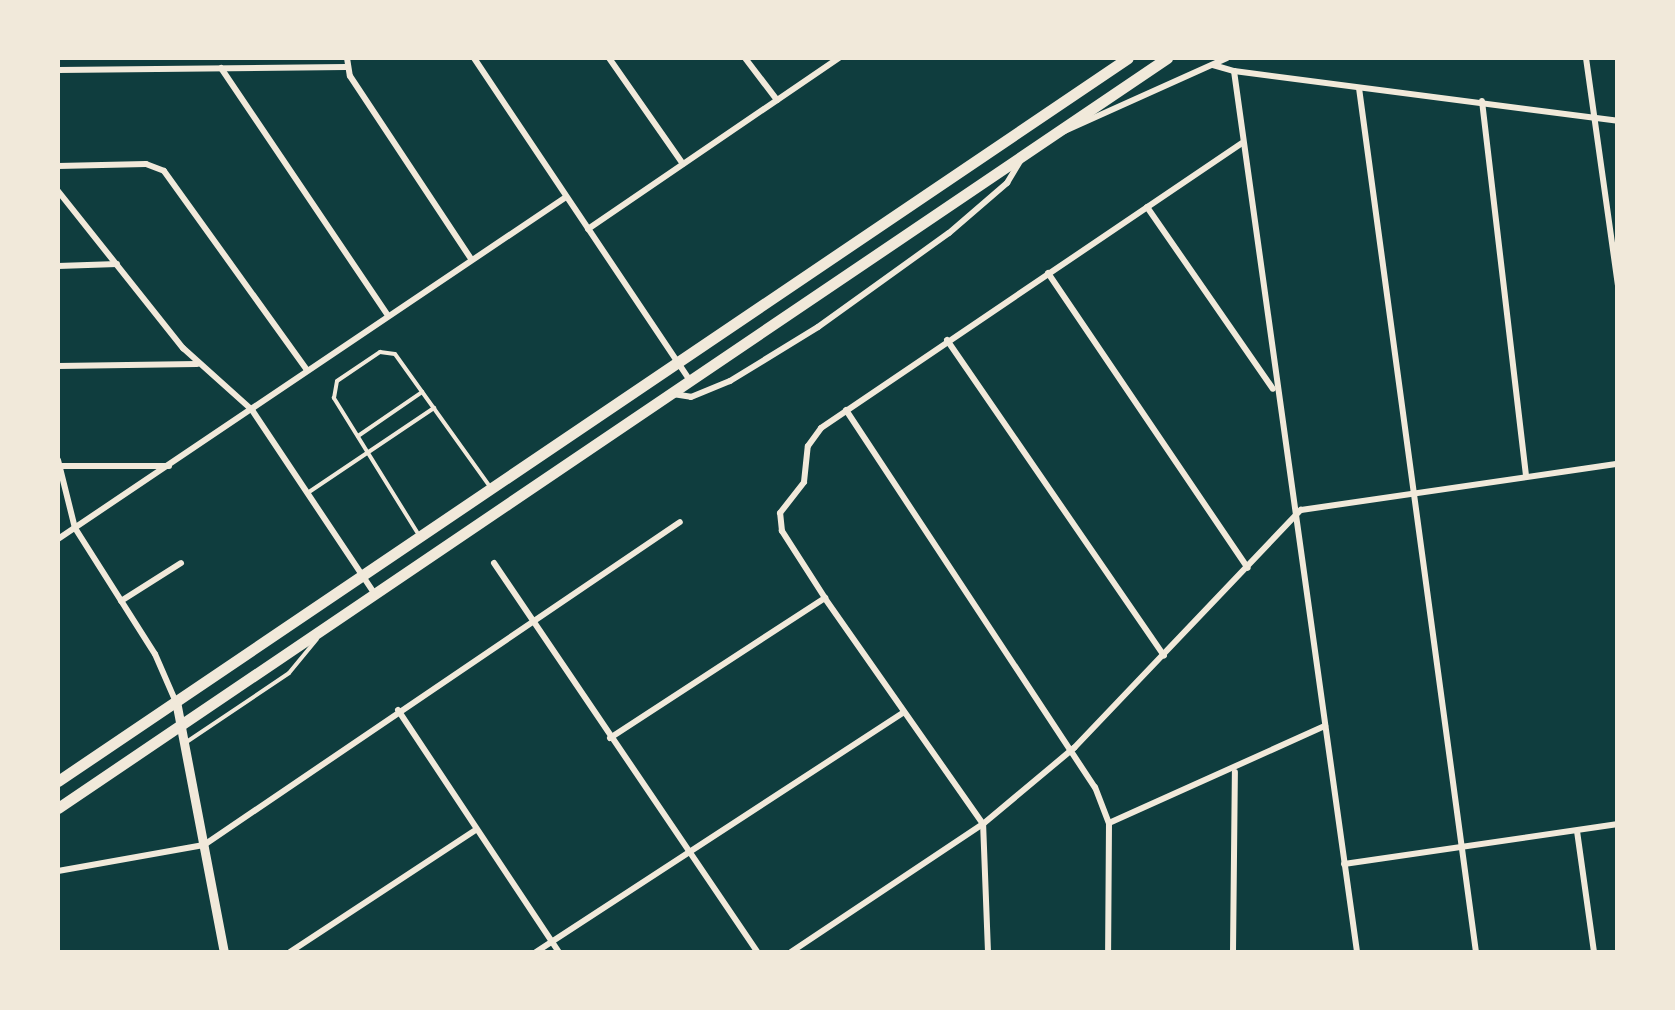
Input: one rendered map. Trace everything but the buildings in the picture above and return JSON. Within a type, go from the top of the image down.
[{"type":"main road","points":[[58,780],[416,532],[1128,58]]},
{"type":"main road","points":[[58,808],[182,726],[372,590],[1167,58]]},
{"type":"street","points":[[474,58],[688,378]]},
{"type":"street","points":[[609,58],[683,164]]},
{"type":"street","points":[[745,58],[777,100]]},
{"type":"street","points":[[588,228],[839,58]]},
{"type":"street","points":[[1054,131],[1064,133],[1227,58]]},
{"type":"street","points":[[1586,58],[1618,285]]},
{"type":"street","points":[[58,70],[346,62],[470,259]]},
{"type":"street","points":[[1214,66],[1234,72],[1618,121]]},
{"type":"street","points":[[220,68],[388,316]]},
{"type":"street","points":[[1234,72],[1274,390],[1357,952]]},
{"type":"street","points":[[1358,88],[1476,952]]},
{"type":"street","points":[[1482,102],[1526,476]]},
{"type":"street","points":[[988,952],[983,824],[825,598],[779,523],[782,508],[804,482],[808,446],[846,410],[1242,142]]},
{"type":"street","points":[[667,392],[700,394],[818,327],[982,205],[1007,182],[1022,154]]},
{"type":"street","points":[[58,166],[156,167],[172,178],[307,370]]},
{"type":"street","points":[[58,192],[198,364],[252,410],[372,590]]},
{"type":"street","points":[[58,539],[566,197]]},
{"type":"street","points":[[1147,207],[1274,390]]},
{"type":"street","points":[[58,266],[118,264]]},
{"type":"street","points":[[1048,272],[1248,568]]},
{"type":"street","points":[[948,340],[1164,656]]},
{"type":"street","points":[[58,366],[198,364]]},
{"type":"street","points":[[846,410],[1074,748],[1109,823],[1108,952]]},
{"type":"street","points":[[170,466],[58,464],[75,528],[167,674],[182,726],[224,952]]},
{"type":"street","points":[[791,952],[983,824],[1074,748],[1248,568],[1292,517],[1315,506],[1618,464]]},
{"type":"street","points":[[58,871],[204,845],[680,522]]},
{"type":"street","points":[[122,601],[181,563]]},
{"type":"street","points":[[494,564],[757,952]]},
{"type":"street","points":[[610,738],[825,598]]},
{"type":"street","points":[[398,710],[559,952]]},
{"type":"street","points":[[536,952],[904,712]]},
{"type":"street","points":[[1109,823],[1235,772],[1325,726]]},
{"type":"street","points":[[1232,952],[1235,772]]},
{"type":"street","points":[[1344,864],[1618,824]]},
{"type":"street","points":[[290,952],[476,830]]},
{"type":"street","points":[[1576,831],[1594,952]]},
{"type":"lane","points":[[416,532],[334,398],[337,380],[390,352],[488,484]]},
{"type":"lane","points":[[358,436],[422,392]]},
{"type":"lane","points":[[308,494],[434,408]]},
{"type":"lane","points":[[185,743],[305,659],[323,624]]},
{"type":"lane","points":[[248,678],[259,693]]}]
